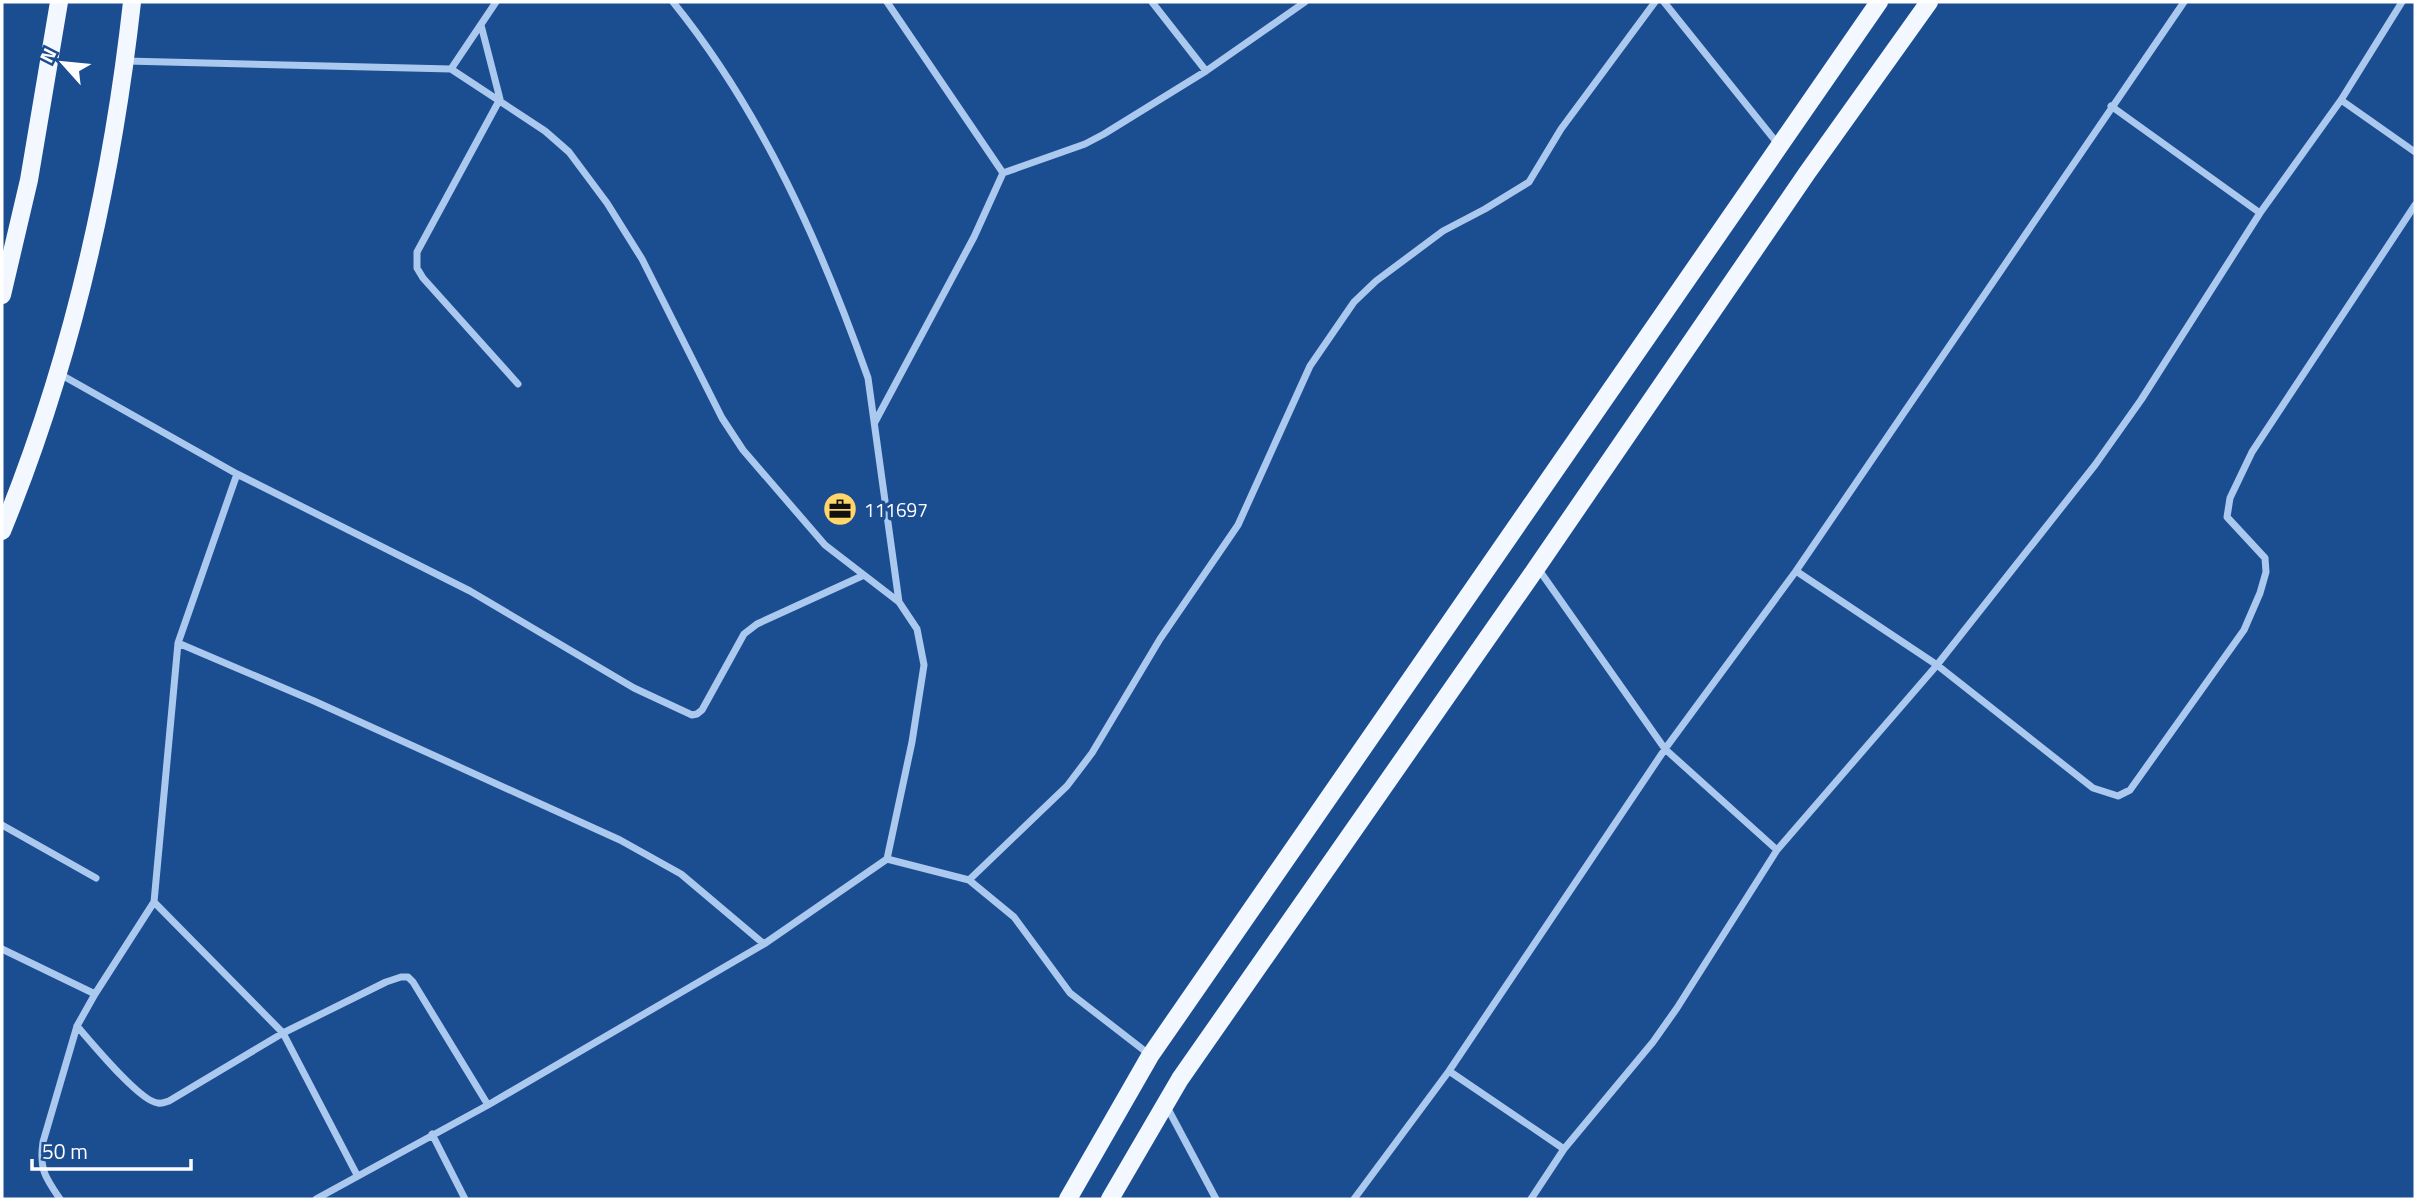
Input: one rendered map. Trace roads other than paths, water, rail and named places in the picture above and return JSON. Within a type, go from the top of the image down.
[{"type":"main road","points":[[2,295],[29,180],[59,2]]},
{"type":"main road","points":[[2,531],[57,372],[92,245],[105,185],[132,2]]},
{"type":"main road","points":[[1068,1199],[1150,1056],[1879,2]]},
{"type":"main road","points":[[1110,1199],[1165,1104],[1807,173],[1929,2]]},
{"type":"street","points":[[451,69],[496,2]]},
{"type":"street","points":[[673,2],[724,70],[756,122],[807,225],[868,378],[899,602]]},
{"type":"street","points":[[887,2],[1003,173]]},
{"type":"street","points":[[1152,2],[1206,71]]},
{"type":"street","points":[[874,424],[974,237],[1003,173],[1085,144],[1206,71],[1305,2]]},
{"type":"street","points":[[969,880],[1067,786],[1092,753],[1160,639],[1238,525],[1310,366],[1354,302],[1376,281],[1443,231],[1529,181],[1561,129],[1655,2]]},
{"type":"street","points":[[1664,2],[1779,144]]},
{"type":"street","points":[[1354,1199],[1449,1071],[1664,749],[1796,571],[2184,2]]},
{"type":"street","points":[[1531,1199],[1564,1149],[1653,1042],[1677,1008],[1777,850],[1937,665],[2095,465],[2141,400],[2260,213],[2341,100],[2402,2]]},
{"type":"street","points":[[481,25],[500,99],[417,252],[417,268],[518,384]]},
{"type":"street","points":[[125,61],[451,69],[545,131],[569,152],[607,203],[642,259],[722,418],[743,450],[825,545],[899,602],[917,629],[924,665],[912,742],[887,859],[764,944],[488,1105],[316,1199]]},
{"type":"street","points":[[2341,100],[2415,152]]},
{"type":"street","points":[[2111,106],[2260,213]]},
{"type":"street","points":[[1796,571],[1937,665],[2093,788],[2118,796],[2130,790],[2244,630],[2260,593],[2266,572],[2265,558],[2227,517],[2230,498],[2252,452],[2415,205]]},
{"type":"street","points":[[57,372],[237,474],[470,591],[634,688],[692,715],[702,710],[744,635],[757,624],[862,576]]},
{"type":"street","points":[[60,1199],[43,1173],[43,1142],[78,1026],[95,994],[154,902],[178,643],[237,474]]},
{"type":"street","points":[[1537,567],[1664,749],[1777,850]]},
{"type":"street","points":[[178,643],[314,701],[620,841],[681,874],[764,944]]},
{"type":"street","points":[[2,825],[96,878]]},
{"type":"street","points":[[887,859],[969,880],[1014,917],[1070,993],[1150,1056]]},
{"type":"street","points":[[154,902],[284,1033],[357,1175]]},
{"type":"street","points":[[2,950],[95,994]]},
{"type":"street","points":[[78,1026],[134,1088],[149,1100],[158,1103],[169,1101],[284,1033],[386,982],[401,976],[408,977],[414,982],[488,1105]]},
{"type":"street","points":[[1449,1071],[1564,1149]]},
{"type":"street","points":[[1165,1104],[1216,1199]]},
{"type":"street","points":[[432,1135],[465,1199]]},
{"type":"place","name":"111697","points":[[840,509]]}]
